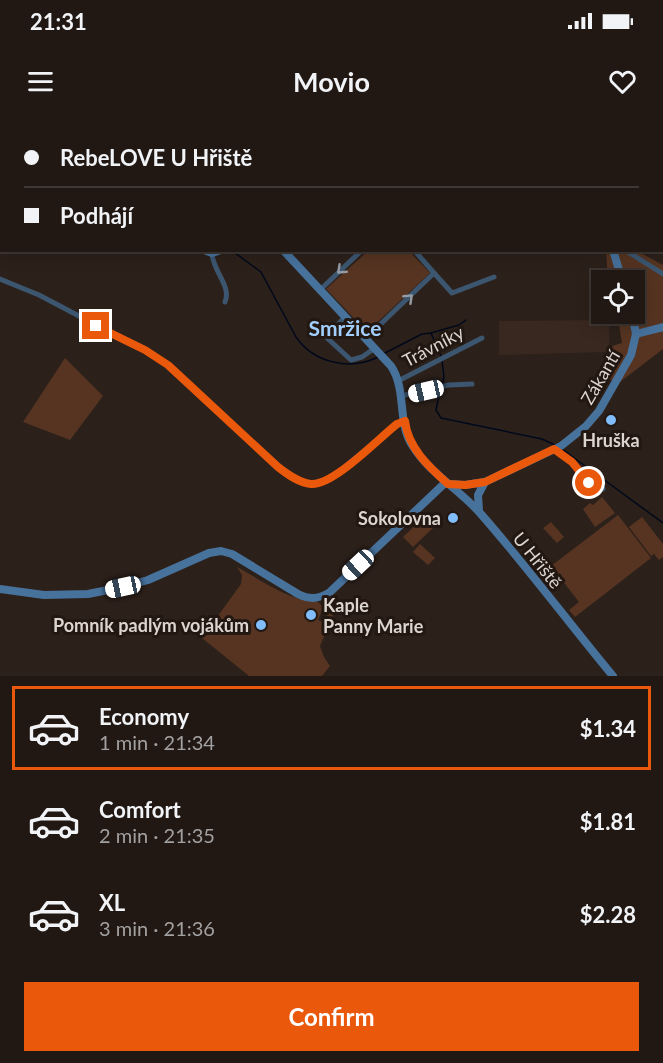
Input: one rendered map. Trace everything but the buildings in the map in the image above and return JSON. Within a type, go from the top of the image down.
[{"type":"street","points":[[208,252],[227,292],[225,302]]},
{"type":"street","name":"Trávníky","points":[[285,252],[384,358],[398,381],[402,396],[449,385],[472,384]]},
{"type":"street","points":[[320,290],[360,252]]},
{"type":"street","points":[[416,252],[452,293],[494,277]]},
{"type":"street","points":[[615,252],[619,270]]},
{"type":"street","points":[[628,252],[663,274]]},
{"type":"street","points":[[366,338],[434,273]]},
{"type":"street","points":[[0,279],[50,300],[163,361],[278,467],[304,483],[316,484],[327,481],[397,424],[405,421]]},
{"type":"street","points":[[346,316],[326,337],[351,360],[376,349]]},
{"type":"street","name":"Zákantí","points":[[485,482],[565,443],[599,411],[632,355],[636,334],[634,324]]},
{"type":"street","points":[[636,334],[663,327]]},
{"type":"street","name":"Trávníky","points":[[398,381],[482,338]]},
{"type":"street","name":"U Hřiště","points":[[402,396],[407,435],[411,445],[447,483],[479,511],[613,676]]},
{"type":"street","points":[[555,449],[572,462],[587,482],[603,489]]},
{"type":"street","points":[[0,589],[44,595],[88,594],[148,580],[208,553],[221,551],[232,554],[298,594],[308,598],[319,597],[330,592],[447,483],[465,485],[485,482]]},
{"type":"street","points":[[479,511],[478,495],[485,482]]},
{"type":"shaded area","points":[[367,252],[410,252],[430,273],[367,332],[326,289]]},
{"type":"shaded area","points":[[606,252],[639,252],[663,265],[663,349],[620,382],[607,379],[609,347],[622,343],[619,324],[645,324],[645,270],[607,270]]},
{"type":"shaded area","points":[[591,320],[591,324],[609,324],[609,352],[499,355],[499,321]]},
{"type":"shaded area","points":[[65,358],[103,396],[70,440],[23,422]]},
{"type":"shaded area","points":[[602,497],[615,513],[595,527],[583,509],[590,503],[593,505]]},
{"type":"shaded area","points":[[618,515],[651,558],[575,617],[569,610],[579,602],[551,566]]},
{"type":"shaded area","points":[[424,517],[433,528],[413,547],[403,537]]},
{"type":"shaded area","points":[[642,517],[663,544],[663,557],[659,560],[654,554],[651,556],[629,527]]},
{"type":"shaded area","points":[[551,522],[564,537],[557,543],[543,528]]},
{"type":"shaded area","points":[[420,544],[435,558],[428,565],[413,552]]},
{"type":"shaded area","points":[[237,567],[286,594],[317,601],[323,607],[318,620],[324,622],[329,612],[334,613],[320,646],[330,666],[322,676],[249,676],[202,638],[241,584],[242,575]]},
{"type":"waterway","points":[[234,252],[261,272],[296,337],[312,353],[344,364],[378,357]]},
{"type":"waterway","points":[[431,333],[459,325],[466,320]]},
{"type":"waterway","points":[[385,353],[422,334],[431,333],[441,356]]},
{"type":"waterway","points":[[442,360],[444,377],[442,385]]},
{"type":"waterway","points":[[440,390],[436,410],[441,418],[542,439],[555,445]]},
{"type":"waterway","points":[[562,449],[663,523]]},
{"type":"place","name":"Hruška","points":[[611,420]]},
{"type":"place","name":"Sokolovna","points":[[453,518]]},
{"type":"place","name":"Kaple Panny Marie","points":[[311,615]]},
{"type":"place","name":"Pomník padlým vojákům","points":[[261,625]]},
{"type":"district","name":"Smržice","points":[[345,327]]},
{"type":"route","points":[[96,326],[145,350],[168,365],[278,467],[300,482],[316,484],[330,479],[397,424],[405,421],[411,445],[448,484],[465,485],[485,482],[554,449],[567,457],[589,483]]}]
